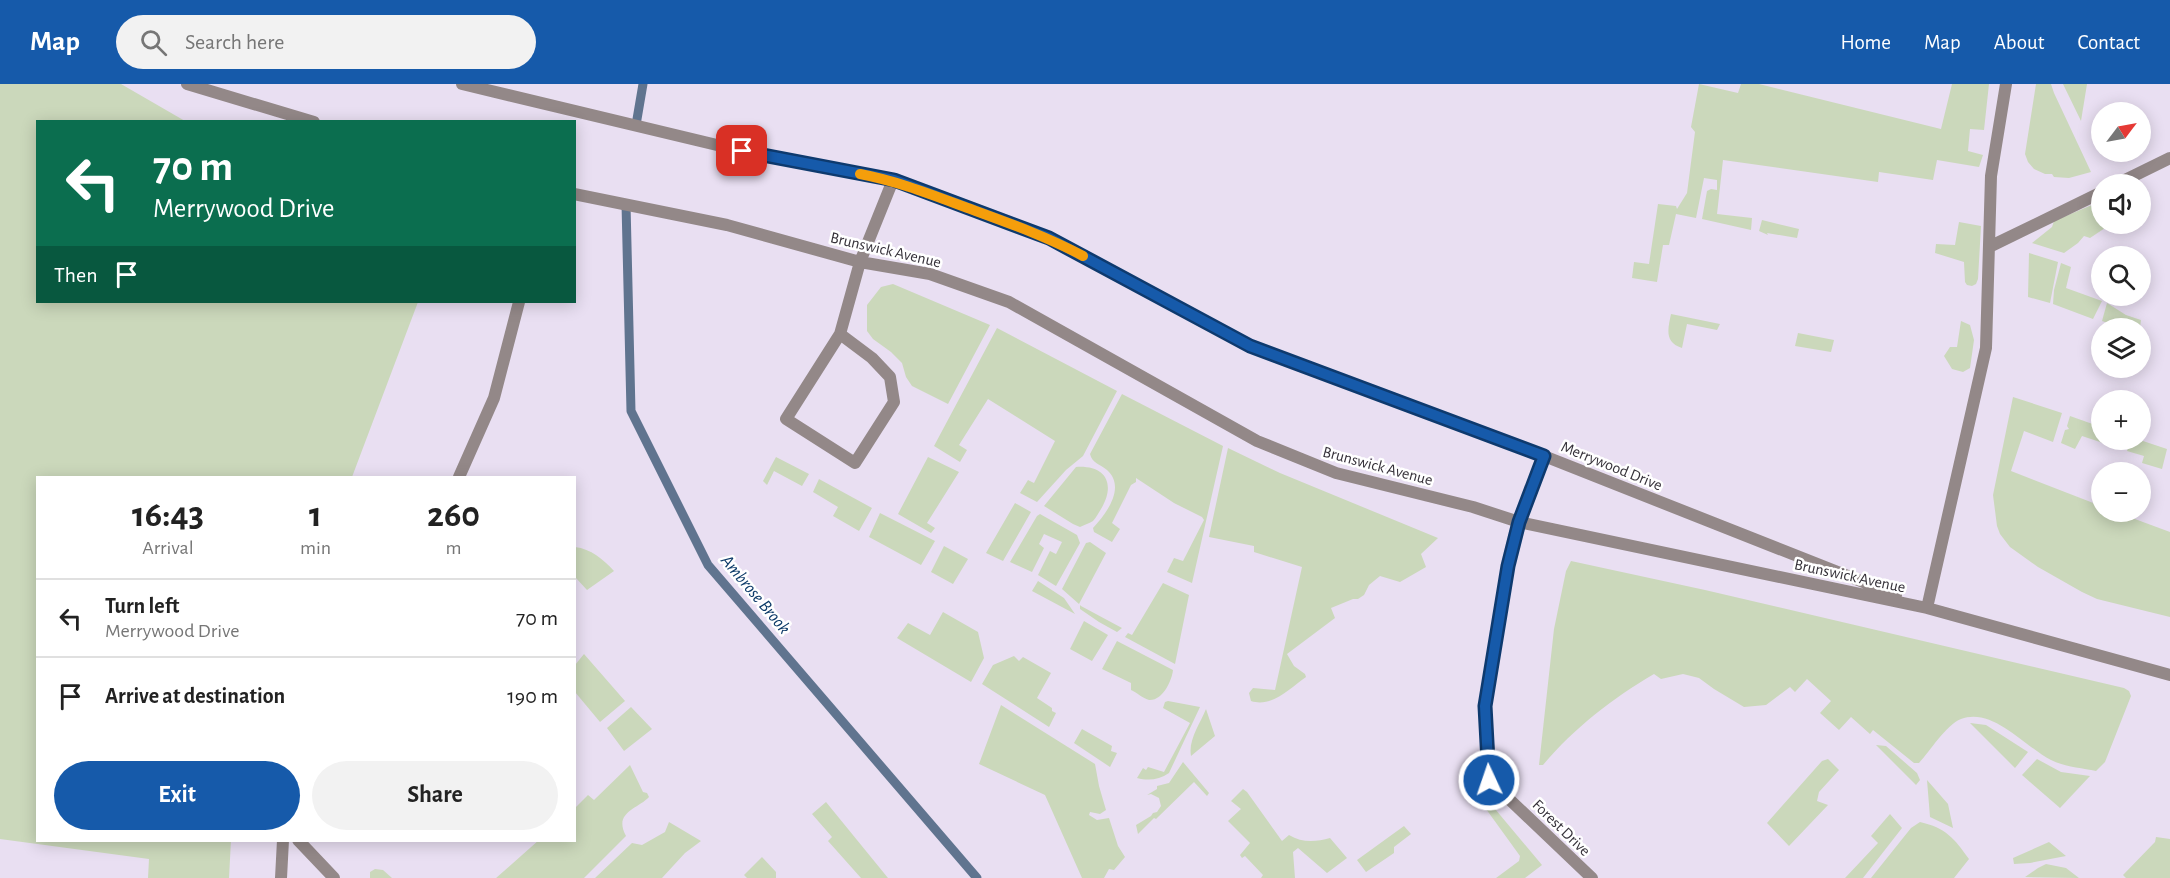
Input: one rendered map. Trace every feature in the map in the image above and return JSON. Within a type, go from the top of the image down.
[{"type":"street","points":[[188,84],[307,120]]},
{"type":"street","name":"Merrywood Drive","points":[[462,84],[566,115],[894,180],[1049,238],[1250,346],[1544,456],[1928,608]]},
{"type":"street","points":[[1928,608],[1986,348],[1991,176],[2006,84]]},
{"type":"street","points":[[2137,174],[2170,158]]},
{"type":"street","points":[[840,334],[872,358],[890,377],[894,402],[855,463],[786,419],[840,334],[860,262],[894,180]]},
{"type":"street","name":"Brunswick Avenue","points":[[576,194],[727,225],[860,262],[930,274],[1009,302],[1257,441],[1336,473],[1473,507],[1519,522],[1928,608],[2170,675]]},
{"type":"street","points":[[1989,247],[2091,197]]},
{"type":"street","points":[[459,476],[494,398],[519,303]]},
{"type":"street","name":"Forest Drive","points":[[1544,456],[1519,522],[1508,566],[1485,706],[1489,780],[1592,878]]},
{"type":"street","points":[[281,878],[283,842]]},
{"type":"street","points":[[300,842],[334,878]]},
{"type":"green space","points":[[0,84],[121,84],[183,120],[36,120],[36,303],[418,303],[352,476],[36,476],[36,842],[231,842],[229,878],[148,878],[149,859],[0,839]]},
{"type":"green space","points":[[1699,84],[1738,93],[1741,84],[1759,84],[1941,129],[1952,84],[1989,84],[1984,130],[1970,129],[1968,151],[1983,155],[1979,167],[1937,160],[1933,180],[1879,172],[1878,182],[1723,160],[1717,214],[1752,218],[1751,230],[1702,219],[1707,191],[1717,190],[1717,180],[1704,178],[1696,218],[1676,214],[1669,245],[1663,245],[1657,282],[1632,278],[1634,262],[1649,264],[1658,204],[1676,206],[1677,209],[1687,193],[1695,132],[1691,127]]},
{"type":"green space","points":[[2036,84],[2051,84],[2091,172],[2069,178],[2054,177],[2052,174],[2045,174],[2034,169],[2028,162],[2025,154]]},
{"type":"green space","points":[[2063,84],[2087,84],[2081,121]]},
{"type":"green space","points":[[2091,205],[2091,234],[2096,234],[2090,238],[2084,236],[2064,253],[2032,243],[2052,227],[2054,221]]},
{"type":"green space","points":[[1762,220],[1799,229],[1797,238],[1767,233],[1768,235],[1759,231]]},
{"type":"green space","points":[[1959,222],[1981,226],[1978,279],[1972,286],[1965,282],[1964,262],[1935,253],[1936,244],[1955,245]]},
{"type":"green space","points":[[2029,253],[2058,262],[2050,303],[2028,297]]},
{"type":"green space","points":[[2061,263],[2071,267],[2066,288],[2091,297],[2091,306],[2100,306],[2094,318],[2053,304]]},
{"type":"green space","points":[[893,284],[990,325],[948,404],[912,386],[906,377],[902,363],[873,339],[867,331],[867,305],[881,287]]},
{"type":"green space","points":[[2106,306],[2112,306],[2135,318],[2103,318]]},
{"type":"green space","points":[[1671,314],[1720,324],[1717,330],[1687,324],[1682,348],[1670,339],[1668,330]]},
{"type":"green space","points":[[1961,321],[1970,325],[1974,340],[1970,368],[1963,372],[1952,369],[1944,356],[1950,347],[1957,347]]},
{"type":"green space","points":[[997,328],[1117,391],[1083,456],[1066,470],[1037,502],[1020,493],[1028,480],[1034,483],[1055,441],[988,399],[959,445],[967,450],[960,462],[934,446]]},
{"type":"green space","points":[[1798,333],[1834,340],[1831,352],[1795,346]]},
{"type":"green space","points":[[1122,394],[1223,446],[1192,583],[1167,572],[1174,558],[1183,561],[1204,520],[1136,478],[1136,482],[1131,485],[1112,523],[1120,529],[1112,542],[1094,532],[1093,528],[1109,508],[1115,492],[1115,484],[1107,470],[1094,461],[1090,454]]},
{"type":"green space","points":[[2013,397],[2062,413],[2053,442],[2024,431],[2011,471],[2091,502],[2091,522],[2143,522],[2170,532],[2170,617],[2097,599],[2038,567],[2010,547],[2000,534],[1993,495]]},
{"type":"green space","points":[[2070,416],[2091,423],[2091,439],[2082,436],[2075,449],[2061,443],[2065,430],[2069,429],[2067,426]]},
{"type":"green space","points":[[2151,444],[2167,449],[2162,469],[2151,466],[2151,462],[2142,462],[2144,456],[2127,451],[2151,450]]},
{"type":"green space","points":[[1228,448],[1280,473],[1438,538],[1421,554],[1426,567],[1400,582],[1380,576],[1358,599],[1331,608],[1335,618],[1287,654],[1294,666],[1306,677],[1280,696],[1266,702],[1251,701],[1249,693],[1253,688],[1275,690],[1302,567],[1254,552],[1254,546],[1209,537]]},
{"type":"green space","points":[[776,457],[809,474],[802,486],[774,471],[767,485],[763,481]]},
{"type":"green space","points":[[928,457],[959,472],[927,523],[935,528],[931,533],[898,514]]},
{"type":"green space","points":[[1076,467],[1095,469],[1101,473],[1108,484],[1108,492],[1096,517],[1093,521],[1080,527],[1044,506]]},
{"type":"green space","points":[[819,479],[872,508],[859,531],[833,516],[838,507],[813,492]]},
{"type":"green space","points":[[1015,503],[1031,512],[1003,561],[986,553]]},
{"type":"green space","points":[[880,513],[935,541],[921,565],[869,537]]},
{"type":"green space","points":[[1040,514],[1077,535],[1080,543],[1056,586],[1038,575],[1050,551],[1056,554],[1062,542],[1044,534],[1039,544],[1044,548],[1032,572],[1010,562]]},
{"type":"green space","points":[[1090,542],[1106,553],[1079,604],[1062,589],[1086,543]]},
{"type":"green space","points":[[944,546],[968,559],[953,584],[931,572]]},
{"type":"green space","points":[[576,547],[596,555],[614,571],[587,590],[576,578]]},
{"type":"green space","points":[[1571,561],[2124,688],[2131,696],[2105,762],[2096,771],[2051,760],[1997,723],[1973,717],[1955,722],[1919,763],[1914,763],[1873,730],[1870,734],[1851,717],[1839,730],[1820,713],[1831,701],[1807,679],[1795,692],[1790,687],[1766,705],[1744,707],[1699,678],[1683,674],[1661,679],[1654,674],[1594,715],[1543,765],[1539,765],[1554,629],[1566,571]]},
{"type":"green space","points":[[1038,581],[1064,598],[1075,614],[1032,591]]},
{"type":"green space","points":[[1163,583],[1189,595],[1175,664],[1125,637],[1128,633],[1132,635]]},
{"type":"green space","points":[[1080,605],[1122,628],[1117,632],[1080,609]]},
{"type":"green space","points":[[943,612],[978,632],[984,658],[971,682],[897,638],[908,623],[930,635]]},
{"type":"green space","points":[[1084,621],[1108,635],[1092,661],[1070,649]]},
{"type":"green space","points":[[1117,641],[1173,670],[1169,684],[1159,697],[1149,700],[1131,690],[1131,683],[1102,669]]},
{"type":"green space","points":[[584,654],[625,701],[600,722],[576,693],[576,664]]},
{"type":"green space","points":[[1014,656],[1019,661],[1023,657],[1051,673],[1037,698],[1056,713],[1049,727],[982,684],[993,665]]},
{"type":"green space","points":[[1165,702],[1200,707],[1169,773],[1153,779],[1137,778],[1143,768],[1146,770],[1148,767],[1164,772],[1190,723],[1163,708]]},
{"type":"green space","points":[[1001,705],[1095,764],[1106,810],[1100,814],[1090,812],[1089,815],[1097,820],[1109,818],[1118,846],[1125,857],[1114,870],[1109,869],[1104,878],[1082,878],[1045,795],[979,764]]},
{"type":"green space","points":[[631,707],[652,729],[624,751],[607,728]]},
{"type":"green space","points":[[1206,709],[1215,736],[1191,756],[1191,744]]},
{"type":"green space","points":[[1970,723],[1986,725],[2028,752],[2015,768]]},
{"type":"green space","points":[[1082,729],[1112,746],[1111,751],[1117,753],[1110,767],[1074,743]]},
{"type":"green space","points":[[1876,745],[1886,746],[1917,773],[1920,780],[1916,785]]},
{"type":"green space","points":[[1828,759],[1839,770],[1819,792],[1817,801],[1828,805],[1789,846],[1767,823],[1822,761]]},
{"type":"green space","points":[[2037,759],[2061,772],[2090,776],[2060,808],[2022,775]]},
{"type":"green space","points":[[1183,762],[1209,793],[1207,796],[1194,782],[1138,834],[1136,825],[1157,812],[1161,806],[1159,798],[1151,794],[1147,795],[1157,789],[1157,786],[1169,783]]},
{"type":"green space","points":[[630,765],[643,792],[649,797],[625,816],[623,828],[626,836],[584,878],[496,878],[537,842],[576,842],[576,807],[588,795],[594,800]]},
{"type":"green space","points":[[1470,779],[1542,865],[1525,878],[1496,878],[1519,861],[1520,856],[1473,791],[1467,781]]},
{"type":"green space","points":[[1927,780],[1948,804],[1953,828],[1930,817]]},
{"type":"green space","points":[[1243,789],[1282,841],[1289,835],[1309,841],[1330,838],[1347,858],[1327,873],[1298,848],[1293,852],[1295,878],[1261,878],[1263,875],[1245,856],[1242,858],[1240,855],[1250,843],[1228,821],[1241,809],[1231,801]]},
{"type":"green space","points":[[826,802],[888,878],[861,878],[828,841],[832,837],[812,814]]},
{"type":"green space","points":[[1890,814],[1902,828],[1863,878],[1845,878],[1878,843],[1871,836]]},
{"type":"green space","points":[[669,822],[701,841],[685,853],[662,878],[595,878],[632,843],[642,845],[665,832]]},
{"type":"green space","points":[[1920,822],[1937,827],[1949,835],[1969,859],[1954,878],[1871,878],[1911,828]]},
{"type":"green space","points":[[1404,826],[1411,834],[1394,847],[1394,853],[1366,872],[1357,860]]},
{"type":"green space","points":[[2156,837],[2170,839],[2170,878],[2126,878],[2123,875],[2155,842]]},
{"type":"green space","points":[[2049,842],[2066,856],[2014,864],[2013,858]]},
{"type":"green space","points":[[762,857],[776,872],[776,878],[747,878],[744,875]]},
{"type":"green space","points":[[2046,864],[2066,868],[2079,878],[2025,877]]},
{"type":"green space","points":[[375,869],[383,870],[392,878],[370,878],[370,872]]},
{"type":"waterway","name":"Ambrose Brook","points":[[636,125],[643,84]]},
{"type":"waterway","name":"Ambrose Brook","points":[[626,204],[631,411],[708,565],[977,878]]},
{"type":"slow traffic","points":[[860,174],[894,180],[1027,229],[1083,256]]},
{"type":"route","points":[[742,151],[894,180],[1049,238],[1250,346],[1544,456],[1519,522],[1508,566],[1485,706],[1489,780]]}]
